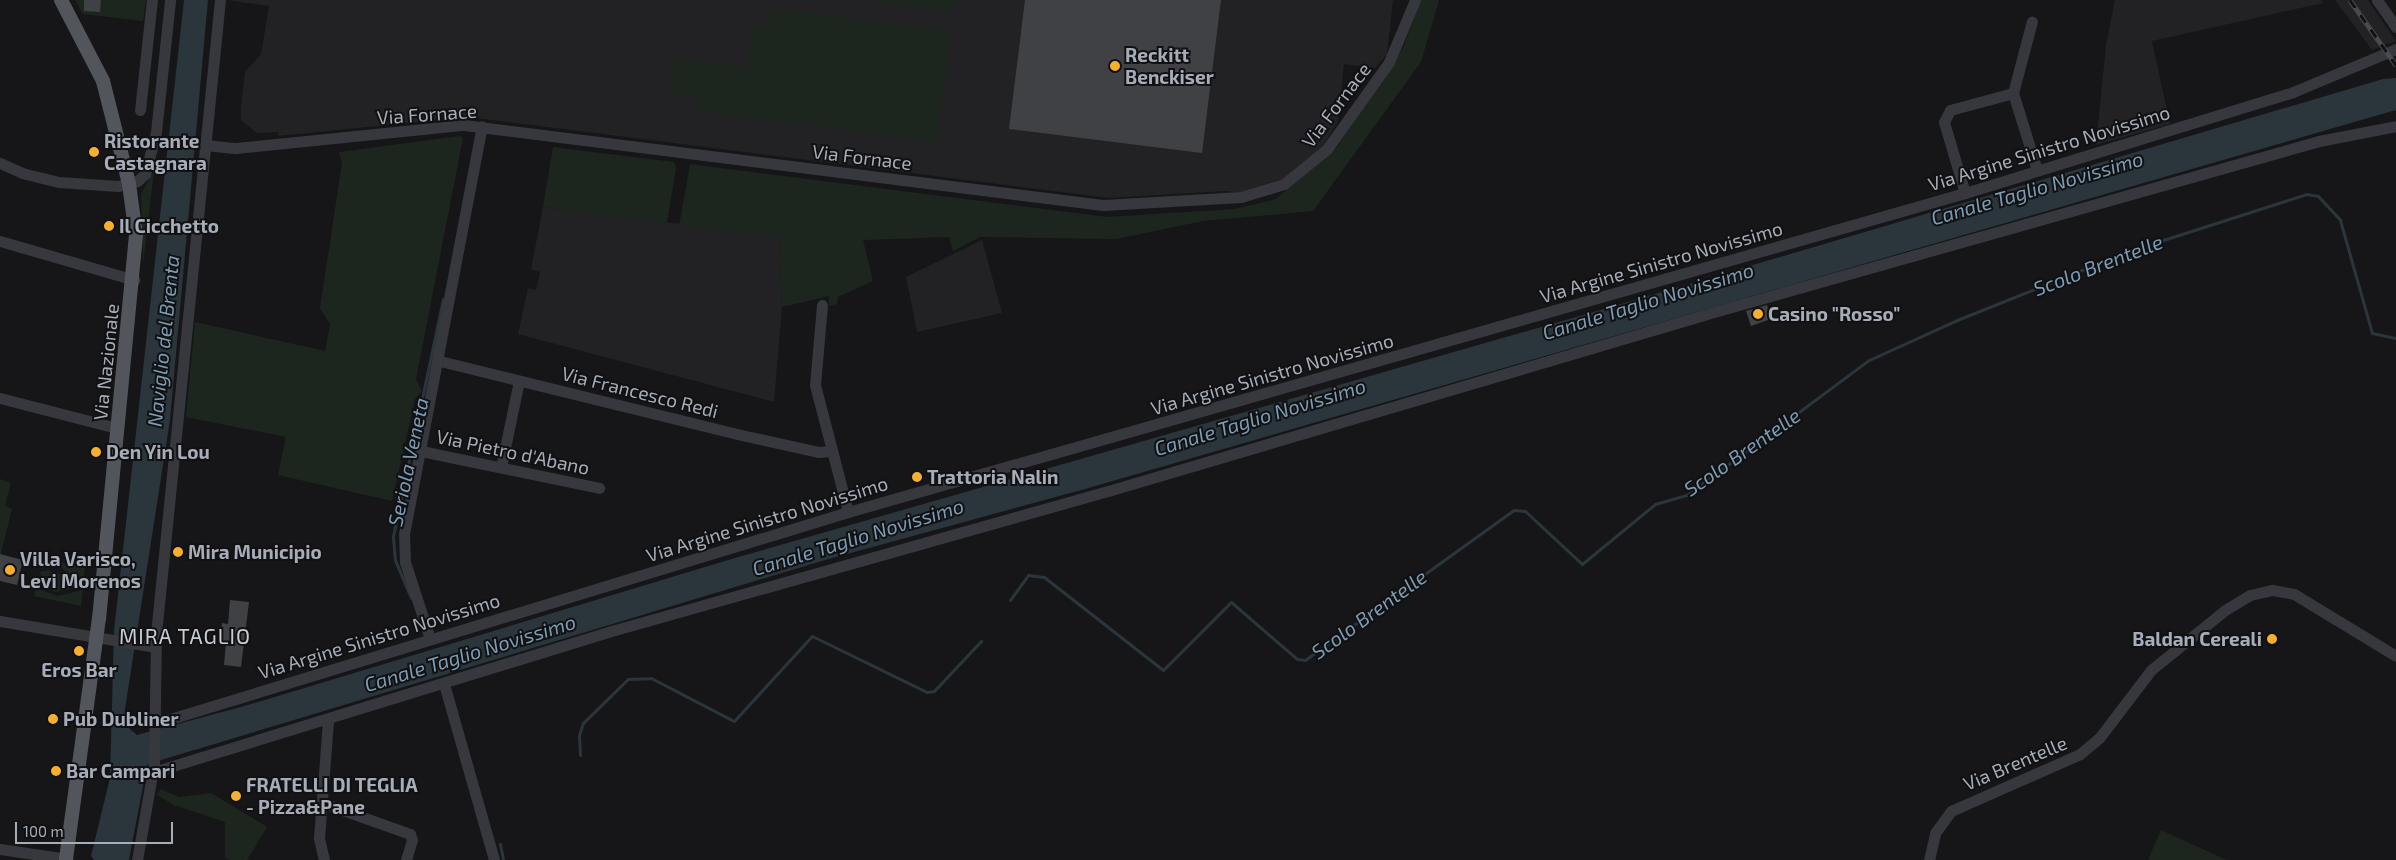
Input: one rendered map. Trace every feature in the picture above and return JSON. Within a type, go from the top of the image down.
[{"type":"main road","name":"Via Nazionale","points":[[61,0],[103,81],[129,184],[136,235],[134,280],[96,639],[66,859]]},
{"type":"street","points":[[140,110],[152,0]]},
{"type":"street","points":[[0,163],[22,173],[59,182],[129,184],[148,169],[161,91],[170,0]]},
{"type":"street","points":[[137,860],[154,768],[155,646],[220,0]]},
{"type":"street","name":"Via Fornace","points":[[205,145],[236,148],[464,125],[1102,205],[1241,197],[1284,184],[1327,149],[1389,62],[1416,0]]},
{"type":"street","points":[[2377,0],[2396,27]]},
{"type":"street","points":[[2032,21],[2013,93],[2037,170]]},
{"type":"street","points":[[149,30],[166,32]]},
{"type":"street","name":"Via Argine Sinistro Novissimo","points":[[153,725],[295,679],[848,512],[1965,193],[2293,92],[2396,49]]},
{"type":"street","points":[[143,89],[161,91]]},
{"type":"street","points":[[1965,193],[1944,116],[1950,110],[2013,93]]},
{"type":"street","points":[[430,639],[404,554],[406,524],[440,361],[482,126]]},
{"type":"street","points":[[154,768],[328,720],[615,630],[1108,491],[1721,310],[2319,141],[2396,126]]},
{"type":"street","points":[[0,241],[134,280]]},
{"type":"street","points":[[822,305],[815,385],[848,512]]},
{"type":"street","name":"Via Francesco Redi","points":[[440,361],[737,434],[818,452],[832,451]]},
{"type":"street","points":[[501,467],[519,381]]},
{"type":"street","points":[[0,398],[117,428]]},
{"type":"street","name":"Via Pietro d'Abano","points":[[421,451],[599,488]]},
{"type":"street","name":"Via Brentelle","points":[[1929,860],[1935,833],[1951,811],[2080,754],[2100,737],[2151,670],[2225,610],[2250,595],[2272,590],[2294,594],[2396,656]]},
{"type":"street","points":[[0,621],[96,639],[155,646]]},
{"type":"street","points":[[292,667],[295,679]]},
{"type":"street","points":[[444,684],[494,860]]},
{"type":"street","points":[[324,860],[319,838],[328,720]]},
{"type":"street","points":[[323,802],[410,834],[406,860]]},
{"type":"street","points":[[0,849],[66,859]]},
{"type":"shaded area","points":[[75,0],[146,0],[143,21],[83,14]]},
{"type":"shaded area","points":[[227,0],[1393,0],[1387,54],[1375,68],[1344,64],[1338,121],[1323,146],[1286,178],[1240,193],[1226,191],[1109,198],[468,117],[278,136],[278,132],[257,133],[241,120],[241,109],[245,72],[261,54],[269,6]]},
{"type":"shaded area","points":[[866,0],[955,0],[954,12]]},
{"type":"shaded area","points":[[1421,0],[1439,0],[1421,62],[1313,211],[1203,221],[1116,239],[980,237],[953,251],[949,237],[863,240],[873,281],[838,297],[837,304],[829,306],[829,296],[782,307],[779,236],[679,226],[690,164],[1107,217],[1235,209],[1276,199],[1337,147],[1403,48]]},
{"type":"shaded area","points":[[2115,0],[2321,0],[2323,3],[2152,41],[2170,124],[2096,145],[2106,45]]},
{"type":"shaded area","points":[[2335,0],[2368,0],[2396,41],[2372,50]]},
{"type":"shaded area","points":[[771,8],[951,31],[937,142],[698,111],[699,97],[670,94],[674,58],[748,67],[753,25],[769,27]]},
{"type":"shaded area","points":[[460,136],[463,138],[416,379],[422,391],[415,399],[392,501],[278,475],[286,437],[186,417],[195,322],[325,351],[330,324],[320,308],[342,163],[339,152]]},
{"type":"shaded area","points":[[553,147],[674,162],[676,168],[667,223],[543,207]]},
{"type":"shaded area","points":[[154,171],[143,264],[141,194]]},
{"type":"shaded area","points":[[543,207],[779,236],[782,307],[774,402],[518,334],[528,288],[536,290],[540,272],[531,269]]},
{"type":"shaded area","points":[[982,240],[1002,313],[917,332],[906,277]]},
{"type":"shaded area","points":[[0,479],[11,483],[5,505],[12,509],[0,557]]},
{"type":"shaded area","points":[[41,559],[85,566],[83,585],[60,567],[40,568]]},
{"type":"shaded area","points":[[48,570],[68,576],[70,589],[55,592],[37,584],[43,579],[40,572]]},
{"type":"shaded area","points":[[36,588],[58,596],[83,590],[81,606],[34,596]]},
{"type":"shaded area","points":[[161,789],[179,797],[211,793],[267,827],[247,860],[229,860],[225,857],[225,822],[174,805],[157,795]]},
{"type":"shaded area","points":[[2161,830],[2187,842],[2227,860],[2148,860]]},
{"type":"water","points":[[184,0],[208,0],[170,420],[125,709],[125,725],[137,735],[248,705],[735,558],[1611,307],[2383,79],[2396,78],[2396,110],[1085,489],[825,560],[161,760],[147,765],[129,860],[94,860],[91,856],[110,778],[114,631]]},
{"type":"building","points":[[84,0],[101,0],[100,12],[84,11]]},
{"type":"building","name":"Reckitt Benckiser","points":[[1025,0],[1221,0],[1202,153],[1009,129]]},
{"type":"building","name":"Casino \"Rosso\"","points":[[1767,305],[1771,319],[1751,326],[1746,311]]},
{"type":"building","name":"Villa Varisco, Levi Morenos","points":[[0,554],[23,560],[17,585],[0,581]]},
{"type":"building","points":[[230,600],[249,602],[241,667],[224,665],[226,642],[220,642],[222,623],[228,624]]},
{"type":"waterway","name":"Scolo Brentelle","points":[[1010,600],[1028,575],[1044,577],[1163,670],[1231,602],[1297,659],[1305,660],[1514,510],[1525,511],[1582,564],[1655,504],[1687,495],[1869,360],[1957,320],[2132,250],[2306,194],[2318,196],[2340,220],[2372,333],[2396,338]]},
{"type":"waterway","name":"Seriola Veneta","points":[[411,598],[395,560],[393,536],[443,299]]},
{"type":"waterway","name":"Scolo Brentelle","points":[[580,755],[579,735],[583,723],[628,679],[651,678],[734,721],[812,636],[927,692],[934,691],[981,641]]},
{"type":"waterway","name":"Seriola Veneta","points":[[500,844],[503,860]]},
{"type":"railway","points":[[2350,0],[2396,65]]},
{"type":"place","name":"Reckitt Benckiser","points":[[1115,66]]},
{"type":"place","name":"Ristorante Castagnara","points":[[94,152]]},
{"type":"place","name":"Il Cicchetto","points":[[109,226]]},
{"type":"place","name":"Casino \"Rosso\"","points":[[1758,314]]},
{"type":"place","name":"Den Yin Lou","points":[[96,452]]},
{"type":"place","name":"Trattoria Nalin","points":[[917,477]]},
{"type":"place","name":"Mira Municipio","points":[[178,552]]},
{"type":"place","name":"Villa Varisco, Levi Morenos","points":[[10,570]]},
{"type":"place","name":"Baldan Cereali","points":[[2272,639]]},
{"type":"place","name":"Eros Bar","points":[[79,651]]},
{"type":"place","name":"Pub Dubliner","points":[[53,719]]},
{"type":"place","name":"Bar Campari","points":[[56,771]]},
{"type":"place","name":"FRATELLI DI TEGLIA - Pizza&Pane","points":[[236,796]]},
{"type":"district","name":"MIRA TAGLIO","points":[[185,636]]},
{"type":"water label","name":"Canale Taglio Novissimo","points":[[2037,188]]},
{"type":"water label","name":"Canale Taglio Novissimo","points":[[1648,301]]},
{"type":"water label","name":"Naviglio del Brenta","points":[[163,341]]},
{"type":"water label","name":"Canale Taglio Novissimo","points":[[1260,417]]},
{"type":"water label","name":"Canale Taglio Novissimo","points":[[858,537]]},
{"type":"water label","name":"Canale Taglio Novissimo","points":[[470,653]]}]
